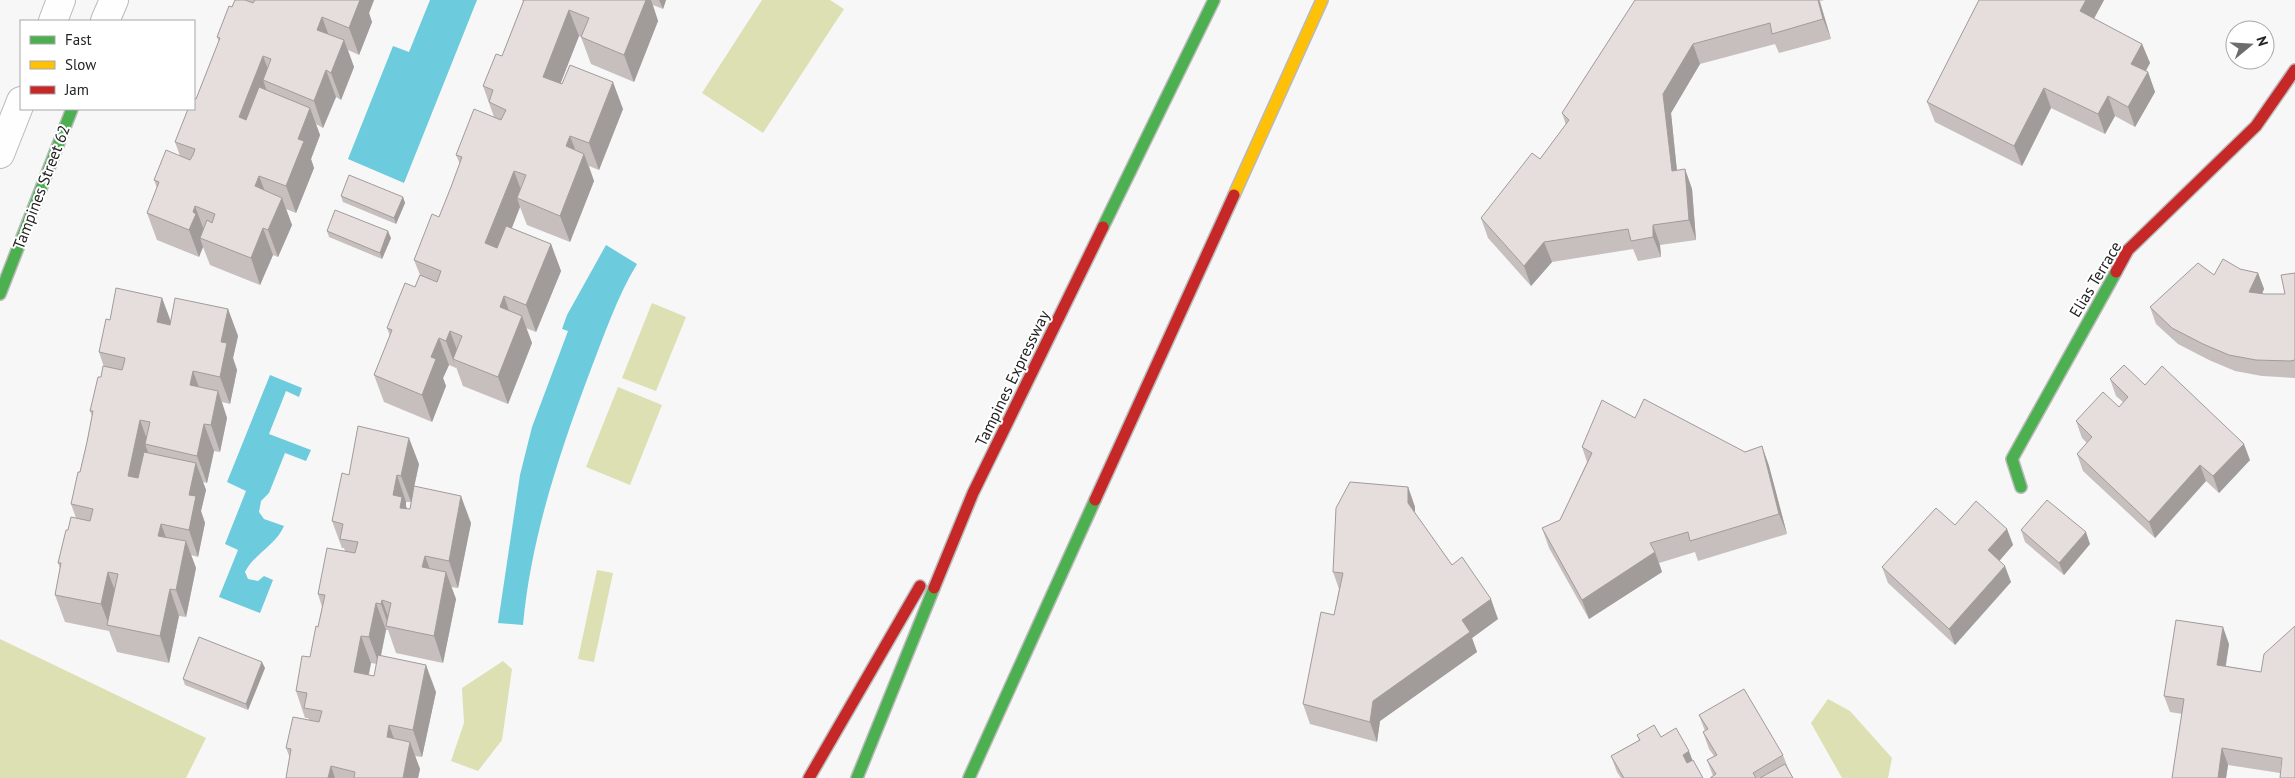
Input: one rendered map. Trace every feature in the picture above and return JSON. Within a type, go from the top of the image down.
[{"type":"main road","name":"Tampines Expressway","points":[[857,778],[973,494],[1214,0]]},
{"type":"main road","points":[[969,778],[1323,0]]},
{"type":"main road","name":"Elias Terrace","points":[[2021,487],[2012,459],[2128,250],[2256,126],[2295,70]]},
{"type":"main road","name":"Tampines Street 62","points":[[0,294],[72,110]]},
{"type":"main road","points":[[809,778],[973,494]]},
{"type":"street","points":[[53,20],[61,0]]},
{"type":"street","points":[[106,20],[114,0]]},
{"type":"street","points":[[0,154],[20,103]]},
{"type":"green space","points":[[762,0],[830,0],[844,9],[763,133],[702,93]]},
{"type":"green space","points":[[652,303],[686,317],[656,391],[622,378]]},
{"type":"green space","points":[[618,387],[662,405],[630,485],[586,467]]},
{"type":"green space","points":[[597,570],[613,573],[594,662],[578,659]]},
{"type":"green space","points":[[0,639],[206,738],[186,778],[0,778]]},
{"type":"green space","points":[[503,661],[512,669],[502,740],[478,771],[451,761],[464,723],[462,688]]},
{"type":"green space","points":[[1828,699],[1850,711],[1892,758],[1888,778],[1842,778],[1811,723]]},
{"type":"water","points":[[430,0],[477,0],[404,183],[348,159],[393,46],[409,52]]},
{"type":"water","points":[[606,245],[637,264],[623,289],[606,329],[558,463],[548,495],[533,559],[523,625],[498,623],[520,475],[532,427],[568,331],[562,329],[567,315]]},
{"type":"water","points":[[270,375],[302,388],[299,397],[286,391],[269,434],[311,450],[306,461],[285,453],[269,493],[261,501],[259,512],[264,519],[284,526],[276,539],[254,560],[245,572],[248,579],[258,581],[264,576],[273,580],[260,613],[219,597],[238,550],[225,544],[246,491],[227,482]]},
{"type":"building","points":[[235,0],[245,0],[253,3],[255,0],[360,0],[349,28],[322,17],[317,30],[344,40],[331,73],[326,70],[314,101],[263,80],[271,59],[263,56],[239,117],[246,120],[259,87],[310,108],[298,139],[304,141],[286,186],[259,176],[255,186],[282,198],[268,230],[263,228],[251,258],[200,238],[207,220],[212,223],[215,214],[195,206],[193,212],[196,214],[189,230],[147,213],[159,182],[154,180],[166,150],[190,160],[193,155],[195,149],[175,142],[188,110],[195,110],[195,99],[220,38],[217,37],[229,6],[232,7]]},
{"type":"building","points":[[524,0],[646,0],[624,55],[581,37],[589,18],[569,10],[543,77],[562,84],[570,65],[613,82],[589,143],[570,136],[566,146],[584,154],[560,216],[517,198],[526,175],[514,171],[485,243],[497,248],[506,226],[551,244],[526,305],[504,296],[500,307],[522,316],[498,377],[453,359],[462,336],[450,331],[446,341],[439,338],[431,357],[436,359],[422,395],[374,375],[392,330],[387,328],[405,283],[415,287],[420,275],[437,282],[441,271],[414,260],[432,214],[439,217],[451,187],[462,157],[456,155],[474,109],[501,120],[506,110],[489,102],[493,90],[483,86],[496,54],[502,56]]},
{"type":"building","points":[[1635,0],[1818,0],[1823,19],[1772,34],[1770,23],[1693,44],[1663,94],[1672,171],[1685,169],[1689,220],[1653,225],[1653,237],[1631,241],[1628,229],[1544,242],[1524,266],[1481,218],[1532,153],[1540,159],[1569,120],[1562,113]]},
{"type":"building","points":[[1979,0],[2086,0],[2080,11],[2142,44],[2131,64],[2148,72],[2128,107],[2108,96],[2098,114],[2044,88],[2014,146],[1927,102]]},
{"type":"building","points":[[349,175],[403,197],[394,218],[341,196]]},
{"type":"building","points":[[335,210],[388,231],[380,253],[327,231]]},
{"type":"building","points":[[2223,259],[2240,269],[2258,273],[2249,292],[2285,294],[2281,275],[2295,273],[2295,360],[2256,360],[2229,355],[2172,328],[2150,307],[2198,263],[2214,275]]},
{"type":"building","points":[[116,288],[162,298],[157,322],[170,325],[175,298],[228,309],[221,342],[227,343],[220,377],[193,371],[190,385],[218,391],[211,425],[204,424],[197,456],[145,444],[150,422],[140,420],[128,476],[138,478],[144,452],[196,463],[189,495],[196,496],[189,530],[161,524],[158,536],[186,541],[176,590],[170,589],[160,636],[107,625],[118,574],[108,572],[101,604],[55,595],[61,563],[58,563],[71,517],[90,521],[93,509],[71,504],[87,442],[93,411],[90,411],[98,377],[101,377],[103,366],[122,370],[125,358],[99,352],[106,319],[110,320]]},
{"type":"building","points":[[2124,365],[2145,385],[2162,366],[2244,444],[2213,476],[2200,465],[2149,522],[2077,454],[2092,437],[2076,421],[2103,392],[2119,407],[2128,397],[2110,379]]},
{"type":"building","points":[[1644,399],[1745,452],[1762,446],[1779,514],[1690,541],[1688,532],[1650,543],[1655,552],[1582,600],[1542,528],[1560,520],[1592,453],[1582,447],[1602,400],[1635,418]]},
{"type":"building","points":[[358,426],[409,438],[401,476],[397,475],[393,495],[402,497],[400,508],[410,509],[414,486],[461,496],[449,561],[425,556],[422,567],[446,572],[434,636],[386,626],[391,603],[382,600],[381,604],[376,603],[369,637],[361,636],[354,672],[374,676],[378,655],[426,665],[413,730],[389,725],[387,737],[410,742],[403,778],[354,778],[355,772],[331,766],[328,778],[286,778],[291,749],[286,748],[293,717],[319,722],[322,711],[304,708],[307,693],[296,691],[302,656],[310,657],[325,595],[318,594],[327,548],[355,553],[358,542],[340,539],[343,524],[332,521],[342,473],[349,475]]},
{"type":"building","points":[[1350,482],[1408,487],[1408,503],[1452,565],[1462,557],[1491,599],[1462,620],[1470,632],[1373,701],[1370,722],[1303,704],[1321,612],[1334,615],[1343,573],[1333,572],[1336,508]]},
{"type":"building","points":[[2047,500],[2086,532],[2059,563],[2021,530]]},
{"type":"building","points":[[1976,501],[2007,529],[1988,550],[2005,566],[1949,629],[1882,567],[1936,508],[1955,525]]},
{"type":"building","points":[[2176,620],[2223,627],[2217,665],[2261,672],[2264,654],[2295,626],[2295,778],[2280,778],[2282,758],[2222,748],[2218,778],[2172,778],[2184,699],[2164,696]]},
{"type":"building","points":[[199,637],[262,662],[246,704],[183,679]]},
{"type":"building","points":[[1744,689],[1783,755],[1753,773],[1756,778],[1710,778],[1716,774],[1707,760],[1717,755],[1703,732],[1708,729],[1699,715]]},
{"type":"building","points":[[1654,725],[1661,737],[1676,728],[1689,751],[1683,755],[1687,763],[1693,760],[1703,778],[1624,778],[1611,756],[1640,740],[1637,735]]},
{"type":"building","points":[[1785,764],[1793,778],[1760,778]]},
{"type":"traffic: fast","points":[[1103,227],[1214,0]]},
{"type":"traffic: fast","points":[[0,294],[72,110]]},
{"type":"traffic: fast","points":[[2021,487],[2012,459],[2116,272]]},
{"type":"traffic: fast","points":[[969,778],[1095,500]]},
{"type":"traffic: fast","points":[[857,778],[934,588]]},
{"type":"traffic: slow","points":[[1234,195],[1322,0]]},
{"type":"traffic: jam","points":[[2116,272],[2128,250],[2256,126],[2295,70]]},
{"type":"traffic: jam","points":[[1095,500],[1234,195]]},
{"type":"traffic: jam","points":[[934,588],[973,493],[1103,227]]},
{"type":"traffic: jam","points":[[809,778],[920,586]]}]
